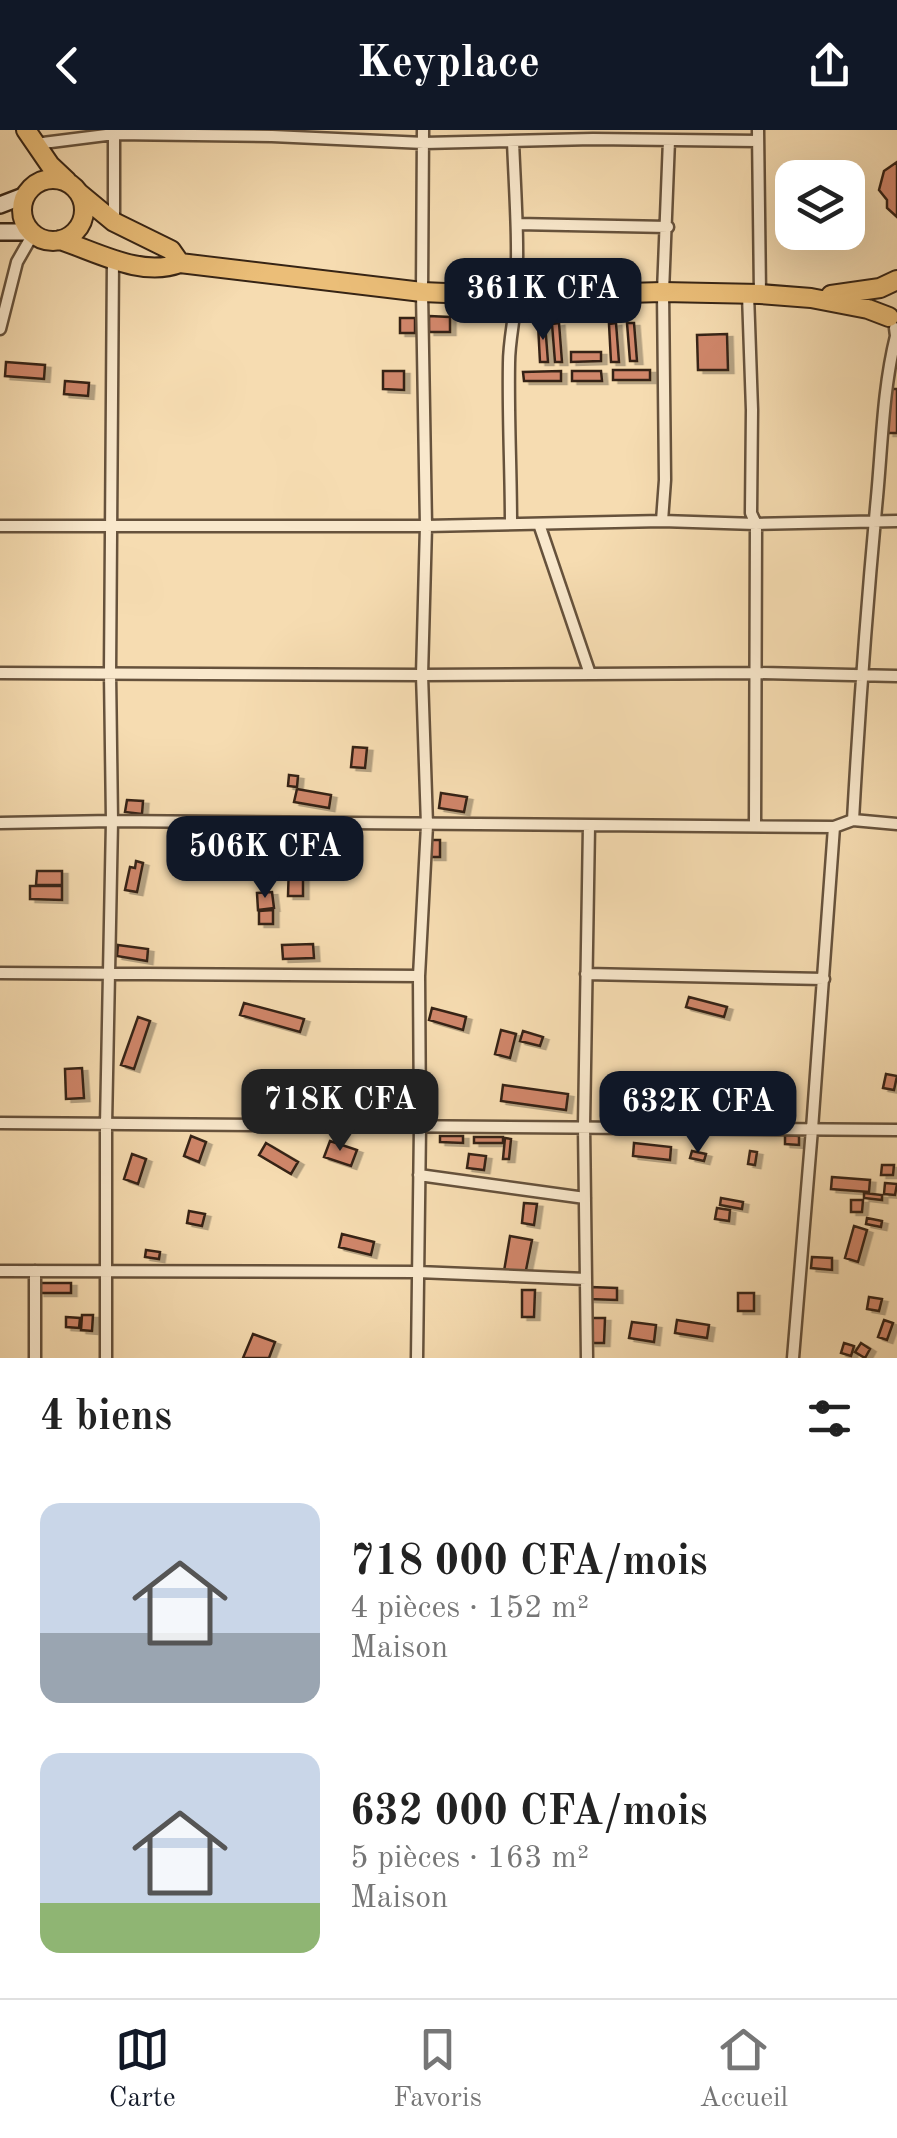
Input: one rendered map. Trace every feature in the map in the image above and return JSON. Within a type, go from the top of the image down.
[{"type":"main road","points":[[28,135],[50,165],[114,222],[172,250],[180,263]]},
{"type":"main road","points":[[28,135],[31,162],[22,214],[32,233]]},
{"type":"main road","points":[[0,205],[50,179],[75,188],[84,203],[84,215],[80,226],[60,240]]},
{"type":"main road","points":[[0,232],[32,233],[113,259],[158,268],[180,263],[422,292],[516,296],[663,292],[811,298],[868,309],[894,325]]},
{"type":"main road","points":[[811,298],[880,288],[897,280]]},
{"type":"main road","points":[[894,325],[887,310],[888,295],[897,280]]},
{"type":"street","points":[[417,1358],[419,976],[428,825],[422,676],[426,526],[423,130]]},
{"type":"street","points":[[114,132],[114,222]]},
{"type":"street","points":[[28,135],[114,132],[424,143],[758,136],[751,513],[756,524],[754,826]]},
{"type":"street","points":[[662,521],[663,292],[670,140]]},
{"type":"street","points":[[511,524],[509,362],[516,296],[517,224],[513,141]]},
{"type":"street","points":[[517,224],[668,226]]},
{"type":"street","points":[[0,329],[17,262],[32,233]]},
{"type":"street","points":[[106,1358],[113,259]]},
{"type":"street","points":[[853,820],[874,521],[896,336],[894,325]]},
{"type":"street","points":[[0,526],[426,526],[662,521],[756,524],[897,520]]},
{"type":"street","points":[[539,524],[590,674]]},
{"type":"street","points":[[0,673],[897,676]]},
{"type":"street","points":[[0,823],[834,827],[853,820],[897,824]]},
{"type":"street","points":[[587,1358],[584,1126],[589,826]]},
{"type":"street","points":[[793,1358],[834,827]]},
{"type":"street","points":[[0,973],[419,976]]},
{"type":"street","points":[[586,974],[824,979]]},
{"type":"street","points":[[0,1123],[897,1130]]},
{"type":"street","points":[[419,1175],[585,1198]]},
{"type":"street","points":[[0,1270],[418,1272],[586,1279]]},
{"type":"street","points":[[35,1271],[35,1358]]},
{"type":"building","points":[[897,162],[897,217],[887,208],[887,200],[879,190],[884,171]]},
{"type":"building","points":[[429,316],[450,317],[450,332],[429,332]]},
{"type":"building","points":[[400,318],[415,318],[415,333],[400,333]]},
{"type":"building","points":[[545,323],[548,362],[540,362],[538,324]]},
{"type":"building","points":[[559,323],[562,362],[555,362],[552,324]]},
{"type":"building","points":[[616,323],[619,362],[611,362],[609,324]]},
{"type":"building","points":[[627,323],[634,323],[637,361],[630,361]]},
{"type":"building","points":[[727,334],[728,370],[698,370],[697,335]]},
{"type":"building","points":[[571,352],[601,352],[601,361],[571,362]]},
{"type":"building","points":[[6,362],[45,365],[44,379],[5,376]]},
{"type":"building","points":[[613,370],[650,370],[650,380],[613,380]]},
{"type":"building","points":[[383,371],[404,371],[404,390],[383,389]]},
{"type":"building","points":[[561,371],[561,381],[524,381],[523,372]]},
{"type":"building","points":[[572,371],[601,371],[602,381],[572,381]]},
{"type":"building","points":[[65,381],[89,383],[88,396],[64,394]]},
{"type":"building","points":[[891,389],[897,389],[897,433],[888,433]]},
{"type":"building","points":[[353,747],[367,748],[365,768],[351,767]]},
{"type":"building","points":[[289,775],[298,776],[297,787],[288,786]]},
{"type":"building","points":[[297,789],[331,795],[329,808],[294,802]]},
{"type":"building","points":[[441,793],[467,797],[464,812],[439,808]]},
{"type":"building","points":[[127,800],[143,801],[142,814],[125,812]]},
{"type":"building","points":[[429,840],[440,840],[440,857],[429,857]]},
{"type":"building","points":[[333,844],[344,848],[334,871],[324,867]]},
{"type":"building","points":[[136,861],[143,863],[137,892],[125,890],[130,867],[135,868]]},
{"type":"building","points":[[289,863],[303,863],[303,896],[288,896]]},
{"type":"building","points":[[37,871],[62,871],[62,885],[36,885]]},
{"type":"building","points":[[30,886],[62,886],[62,900],[30,899]]},
{"type":"building","points":[[272,892],[274,908],[258,910],[257,893]]},
{"type":"building","points":[[273,910],[273,924],[259,924],[259,911]]},
{"type":"building","points":[[313,944],[314,958],[283,959],[282,945]]},
{"type":"building","points":[[118,945],[148,949],[147,961],[117,956]]},
{"type":"building","points":[[689,997],[727,1007],[724,1017],[686,1007]]},
{"type":"building","points":[[244,1003],[304,1019],[300,1032],[240,1015]]},
{"type":"building","points":[[432,1008],[466,1017],[463,1030],[429,1020]]},
{"type":"building","points":[[138,1017],[150,1021],[134,1069],[121,1065]]},
{"type":"building","points":[[501,1030],[516,1034],[510,1058],[495,1054]]},
{"type":"building","points":[[523,1031],[543,1037],[540,1046],[520,1041]]},
{"type":"building","points":[[82,1068],[84,1098],[66,1099],[65,1069]]},
{"type":"building","points":[[886,1074],[897,1076],[894,1090],[883,1088]]},
{"type":"building","points":[[503,1085],[568,1094],[566,1110],[501,1101]]},
{"type":"building","points":[[752,1094],[760,1096],[756,1117],[749,1116]]},
{"type":"building","points":[[785,1135],[799,1136],[799,1145],[785,1144]]},
{"type":"building","points":[[191,1136],[206,1142],[199,1162],[184,1156]]},
{"type":"building","points":[[440,1136],[463,1136],[463,1143],[440,1142]]},
{"type":"building","points":[[474,1137],[503,1137],[503,1143],[474,1143]]},
{"type":"building","points":[[505,1138],[511,1139],[509,1159],[503,1159]]},
{"type":"building","points":[[330,1141],[357,1150],[351,1166],[324,1157]]},
{"type":"building","points":[[266,1143],[298,1162],[291,1174],[259,1155]]},
{"type":"building","points":[[634,1143],[671,1147],[670,1160],[633,1156]]},
{"type":"building","points":[[692,1151],[706,1154],[704,1161],[690,1158]]},
{"type":"building","points":[[750,1151],[757,1152],[755,1165],[748,1164]]},
{"type":"building","points":[[132,1154],[146,1159],[138,1184],[124,1179]]},
{"type":"building","points":[[469,1154],[486,1156],[484,1170],[467,1168]]},
{"type":"building","points":[[882,1165],[894,1165],[893,1175],[881,1175]]},
{"type":"building","points":[[832,1177],[870,1180],[869,1192],[831,1189]]},
{"type":"building","points":[[885,1183],[897,1184],[895,1195],[884,1194]]},
{"type":"building","points":[[864,1193],[882,1195],[882,1200],[864,1198]]},
{"type":"building","points":[[721,1198],[743,1202],[742,1209],[720,1205]]},
{"type":"building","points":[[851,1200],[863,1200],[862,1212],[851,1212]]},
{"type":"building","points":[[524,1203],[537,1204],[534,1225],[522,1223]]},
{"type":"building","points":[[717,1208],[730,1210],[729,1221],[715,1219]]},
{"type":"building","points":[[189,1211],[205,1214],[202,1226],[187,1223]]},
{"type":"building","points":[[867,1218],[882,1221],[881,1227],[866,1224]]},
{"type":"building","points":[[854,1226],[867,1230],[858,1262],[845,1258]]},
{"type":"building","points":[[342,1234],[374,1242],[371,1255],[339,1247]]},
{"type":"building","points":[[510,1236],[532,1240],[525,1275],[504,1271]]},
{"type":"building","points":[[146,1250],[160,1252],[159,1259],[145,1257]]},
{"type":"building","points":[[812,1257],[832,1258],[832,1270],[811,1268]]},
{"type":"building","points":[[39,1283],[71,1283],[71,1293],[39,1293]]},
{"type":"building","points":[[590,1287],[617,1288],[617,1300],[589,1299]]},
{"type":"building","points":[[522,1290],[535,1290],[534,1317],[522,1317]]},
{"type":"building","points":[[738,1293],[754,1293],[754,1311],[738,1311]]},
{"type":"building","points":[[869,1297],[882,1299],[879,1311],[867,1309]]},
{"type":"building","points":[[82,1315],[93,1315],[92,1331],[81,1330]]},
{"type":"building","points":[[66,1317],[80,1318],[79,1328],[66,1327]]},
{"type":"building","points":[[590,1318],[605,1318],[604,1343],[590,1343]]},
{"type":"building","points":[[677,1320],[709,1325],[707,1338],[675,1333]]},
{"type":"building","points":[[884,1320],[893,1323],[887,1340],[878,1337]]},
{"type":"building","points":[[632,1322],[656,1325],[654,1342],[629,1338]]},
{"type":"building","points":[[253,1334],[275,1342],[269,1358],[243,1358]]},
{"type":"building","points":[[844,1343],[854,1346],[851,1356],[841,1353]]},
{"type":"building","points":[[861,1343],[870,1349],[865,1358],[855,1352]]}]
